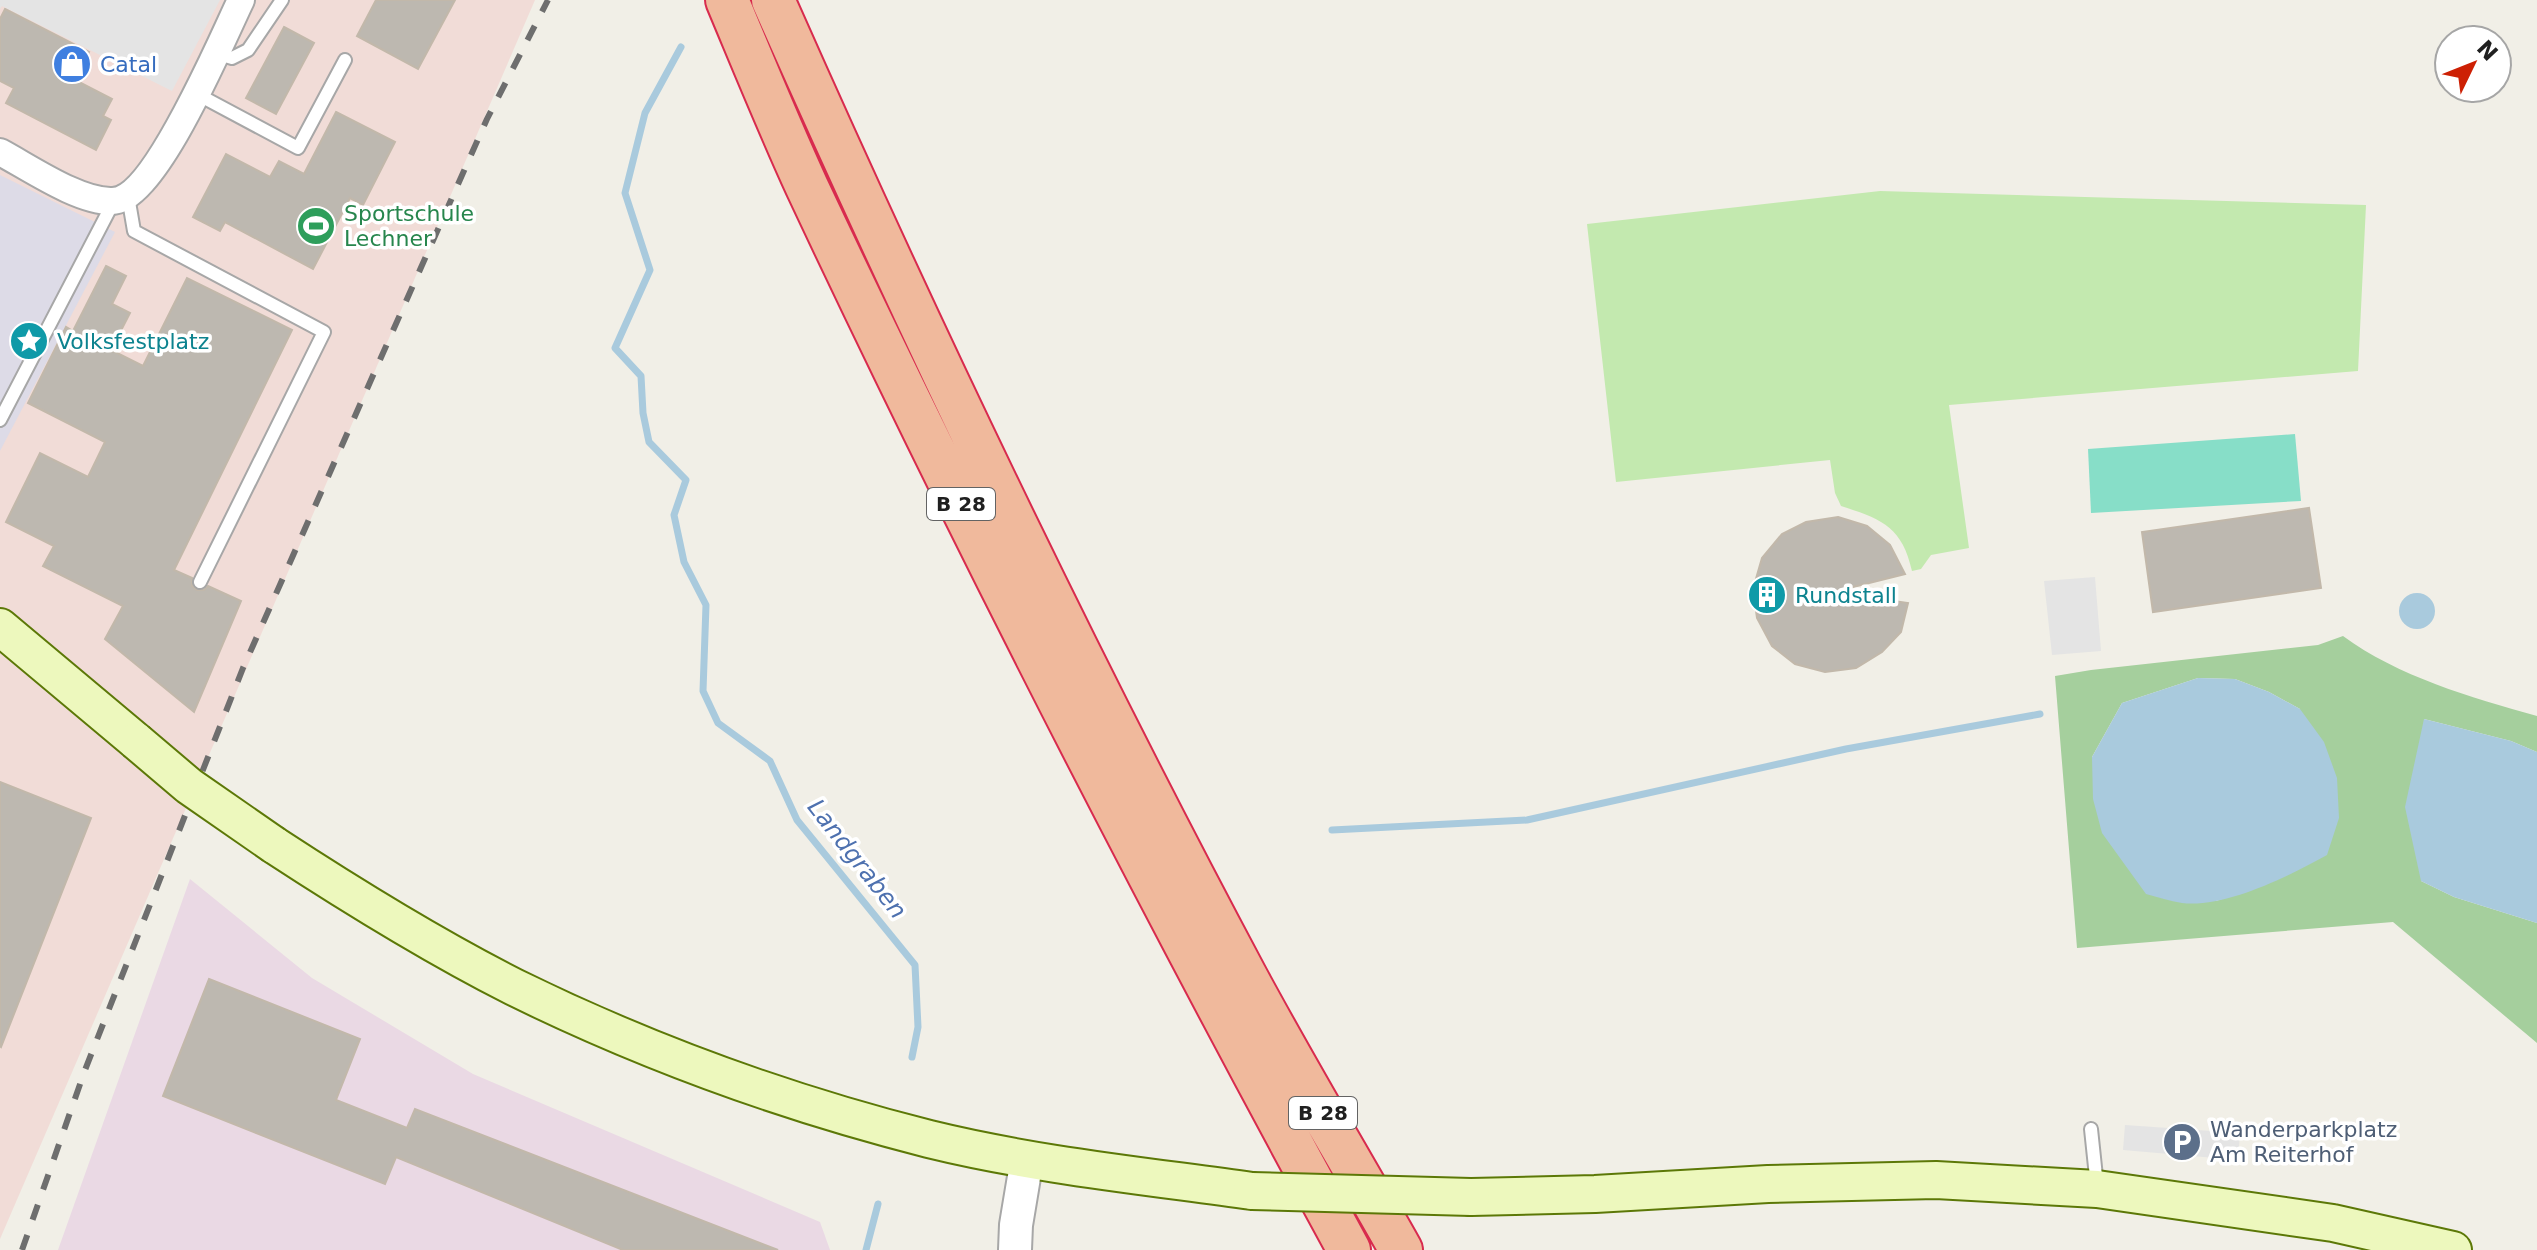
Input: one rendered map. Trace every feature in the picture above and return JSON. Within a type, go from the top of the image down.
[{"type":"highway","name":"B 28","points":[[727,0],[806,184],[1012,611],[1213,1000],[1349,1250]]},
{"type":"highway","name":"B 28","points":[[773,0],[844,161],[1054,604],[1246,976],[1401,1250]]},
{"type":"main road","points":[[0,627],[189,786],[274,845],[424,938],[513,986],[608,1031],[766,1091],[930,1139],[1027,1159],[1252,1191],[1471,1197],[1936,1180],[2097,1189],[2333,1223],[2453,1250]]},
{"type":"street","points":[[0,152],[92,198],[121,199],[148,177],[167,151],[241,0]]},
{"type":"street","points":[[1015,1250],[1027,1159]]},
{"type":"lane","points":[[215,53],[232,58],[248,50],[282,0]]},
{"type":"lane","points":[[195,93],[298,148],[345,60]]},
{"type":"lane","points":[[0,420],[121,199]]},
{"type":"lane","points":[[121,199],[134,231],[324,332],[200,582]]},
{"type":"lane","points":[[2091,1129],[2097,1189]]},
{"type":"shaded area","points":[[0,0],[535,0],[0,1239]]},
{"type":"shaded area","points":[[0,0],[220,0],[172,91],[2,6],[0,9]]},
{"type":"shaded area","name":"Volksfestplatz","points":[[0,175],[115,232],[0,451]]},
{"type":"shaded area","points":[[2095,577],[2101,651],[2052,655],[2044,581]]},
{"type":"shaded area","points":[[190,879],[312,978],[473,1074],[820,1222],[830,1250],[58,1250]]},
{"type":"shaded area","name":"Wanderparkplatz Am Reiterhof","points":[[2125,1125],[2240,1133],[2238,1160],[2123,1150]]},
{"type":"green space","points":[[1880,191],[2366,205],[2358,371],[1949,405],[1969,548],[1931,555],[1921,569],[1912,571],[1902,544],[1888,526],[1841,506],[1835,493],[1830,460],[1616,482],[1587,224]]},
{"type":"green space","points":[[2295,434],[2301,501],[2091,513],[2088,449]]},
{"type":"green space","points":[[2343,636],[2411,674],[2537,716],[2537,752],[2511,741],[2424,719],[2421,881],[2454,897],[2537,923],[2537,1043],[2393,922],[2077,948],[2055,676],[2318,645]],"holes":[[[2198,678],[2235,679],[2269,692],[2300,709],[2245,891],[2216,901],[2092,757],[2122,703]]]},
{"type":"water","points":[[2417,593],[2430,598],[2435,611],[2430,624],[2417,629],[2404,624],[2399,611],[2404,598]]},
{"type":"water","points":[[2198,678],[2235,679],[2269,692],[2300,709],[2324,742],[2337,778],[2339,818],[2327,855],[2276,881],[2237,896],[2218,901],[2182,903],[2146,894],[2102,833],[2093,799],[2092,757],[2122,703]]},
{"type":"water","points":[[2424,719],[2511,741],[2537,752],[2537,923],[2454,897],[2421,881],[2405,807]]},
{"type":"building","points":[[376,0],[455,0],[418,69],[357,36]]},
{"type":"building","points":[[5,9],[89,52],[75,80],[112,99],[103,116],[111,120],[96,150],[6,103],[14,88],[0,81],[0,19]]},
{"type":"building","points":[[284,27],[314,43],[276,114],[246,98]]},
{"type":"building","points":[[336,112],[395,142],[363,205],[350,198],[313,269],[225,222],[220,231],[193,217],[226,154],[270,177],[279,161],[304,174]]},
{"type":"building","points":[[106,266],[126,276],[112,304],[130,313],[111,350],[143,366],[187,278],[292,330],[174,570],[192,578],[192,586],[197,590],[208,586],[241,601],[194,712],[105,639],[123,606],[43,566],[54,546],[6,522],[40,453],[88,477],[105,442],[28,403],[66,327],[73,331]]},
{"type":"building","points":[[2309,508],[2321,588],[2153,612],[2142,532]]},
{"type":"building","points":[[1838,517],[1867,526],[1890,545],[1905,574],[1833,592],[1908,603],[1901,632],[1882,652],[1856,668],[1825,672],[1795,664],[1772,646],[1757,618],[1753,589],[1762,558],[1782,534],[1806,522]]},
{"type":"building","points":[[0,782],[91,818],[1,1047],[0,1046]]},
{"type":"building","points":[[209,979],[360,1039],[336,1100],[407,1128],[415,1109],[778,1250],[623,1250],[396,1157],[385,1184],[163,1096]]},
{"type":"waterway","name":"Landgraben","points":[[681,47],[645,113],[625,193],[650,270],[615,348],[641,376],[643,413],[649,442],[686,480],[674,515],[684,562],[706,605],[703,691],[718,723],[770,761],[797,820],[915,965],[918,1027],[912,1057]]},
{"type":"waterway","points":[[1332,830],[1527,820],[1846,749],[2040,714]]},
{"type":"waterway","name":"Landgraben","points":[[866,1250],[878,1204]]},
{"type":"railway","points":[[22,1250],[85,1070],[243,668],[487,119],[548,0]]},
{"type":"place","name":"Catal","points":[[72,64]]},
{"type":"place","name":"Sportschule Lechner","points":[[316,226]]},
{"type":"place","name":"Volksfestplatz","points":[[29,341]]},
{"type":"place","name":"Rundstall","points":[[1767,595]]},
{"type":"place","name":"Wanderparkplatz Am Reiterhof","points":[[2182,1142]]}]
